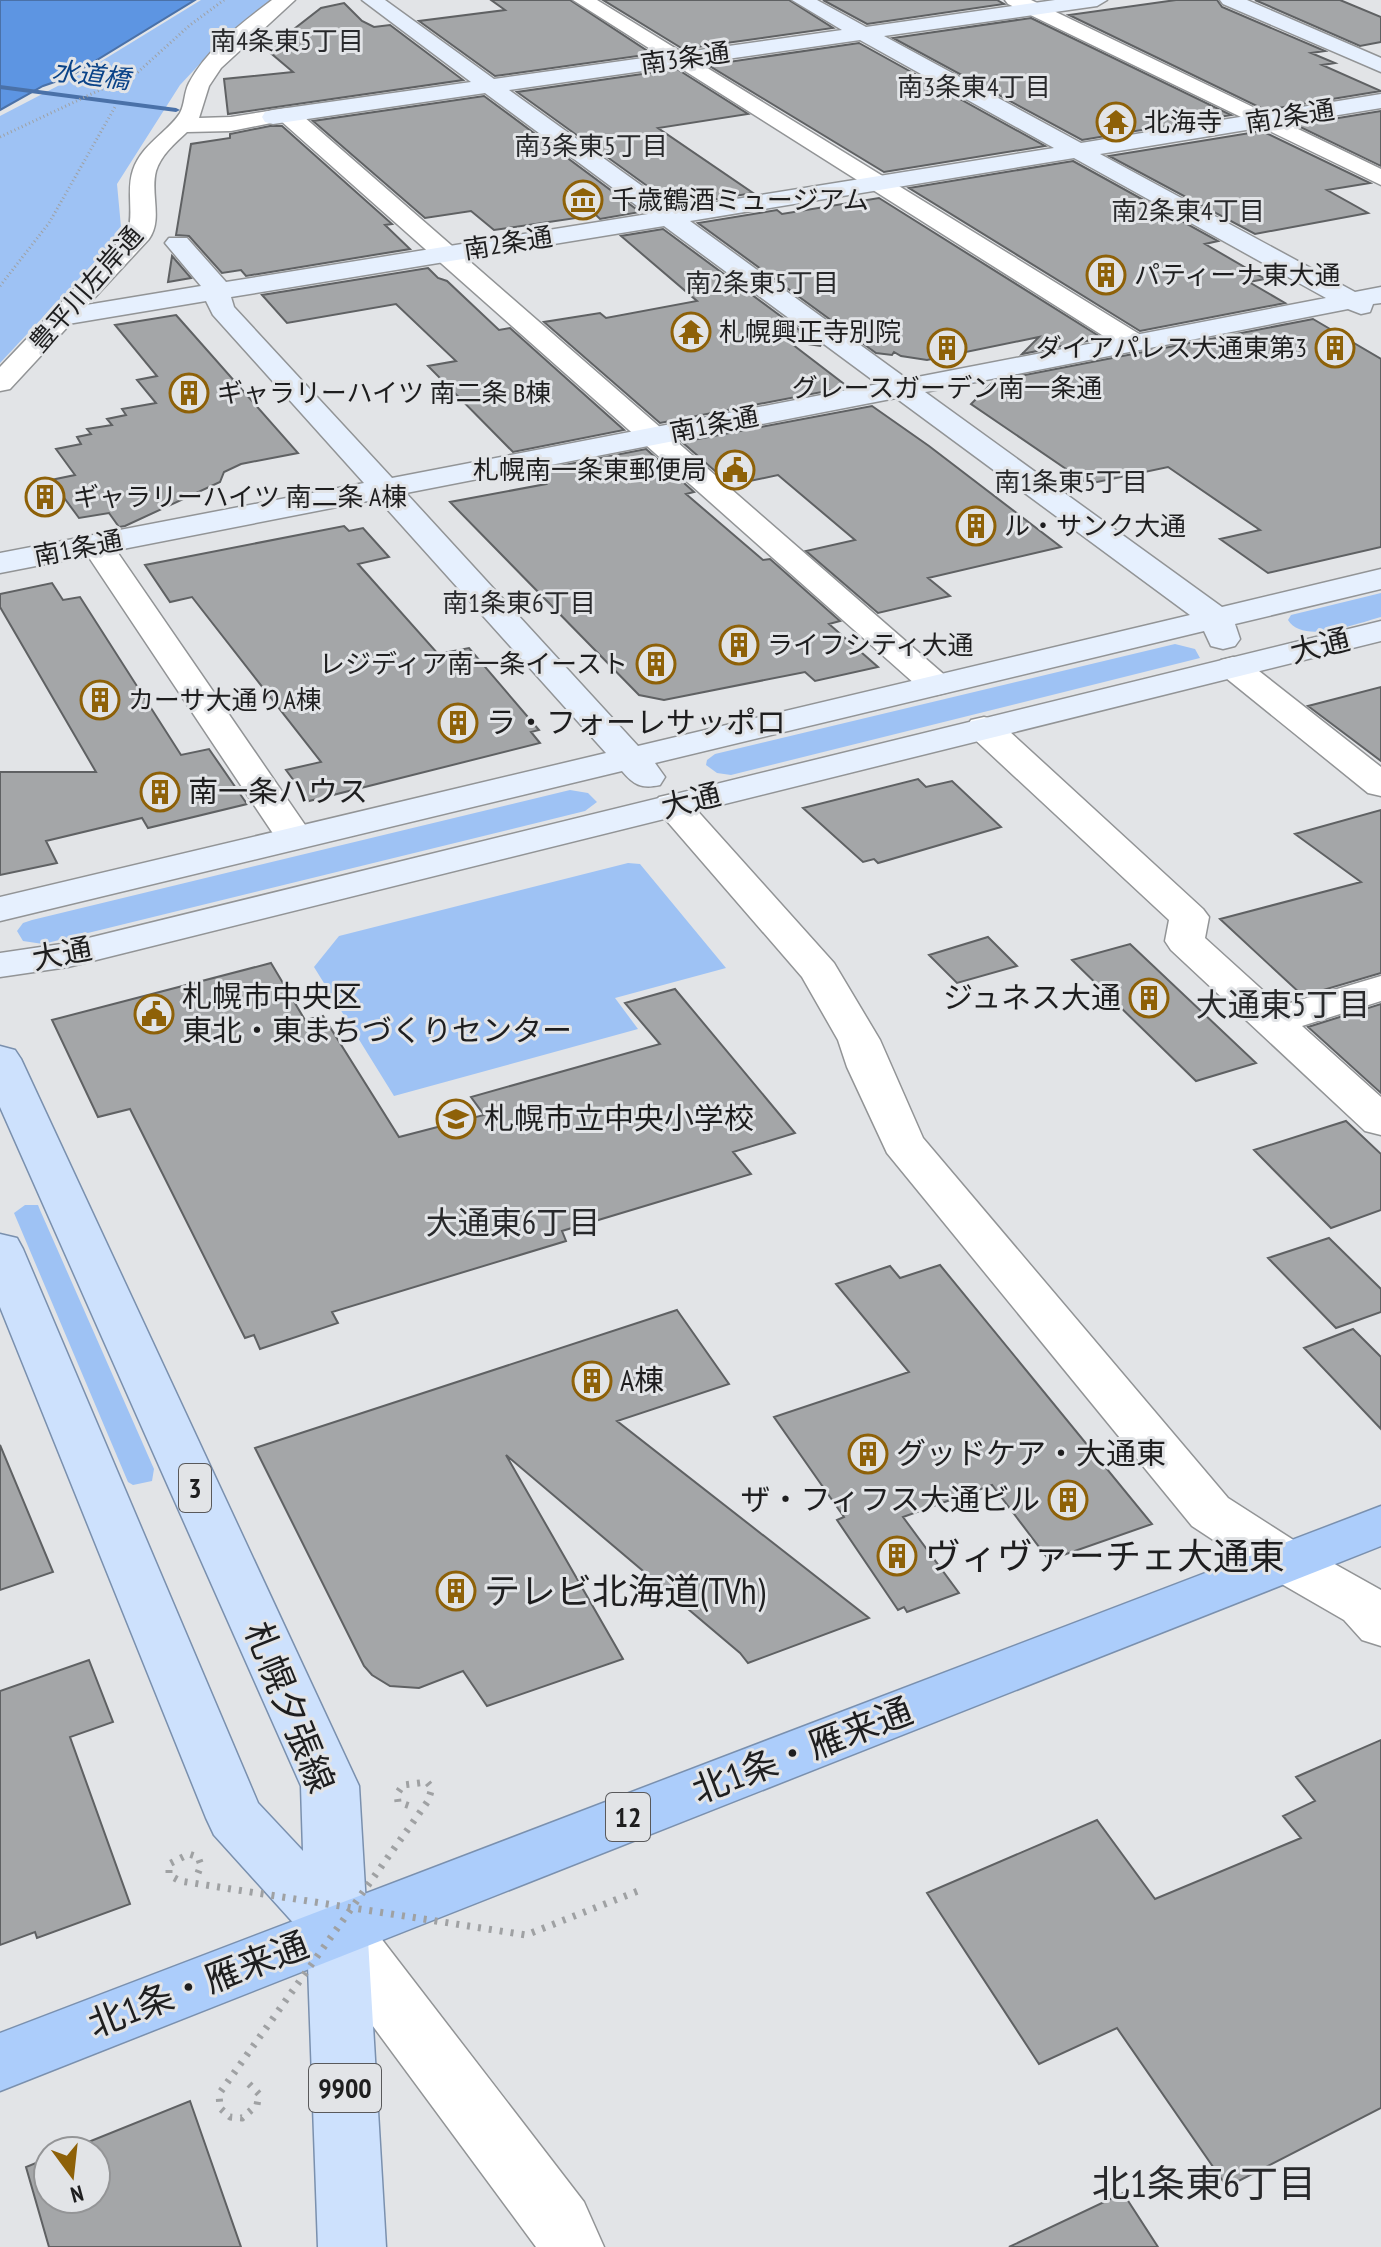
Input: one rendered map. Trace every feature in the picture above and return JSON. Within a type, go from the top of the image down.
[{"type":"highway","name":"北1条・雁来通","points":[[0,2062],[345,1919],[1381,1525]]},
{"type":"main road","name":"札幌夕張線","points":[[0,1059],[330,1786],[345,1919]]},
{"type":"main road","points":[[0,1249],[235,1818],[345,1919]]},
{"type":"main road","name":"9900","points":[[345,1919],[352,2247]]},
{"type":"street","name":"豊平川左岸通","points":[[0,383],[140,234],[146,219],[144,173],[164,139],[191,113],[198,85],[229,48],[247,28],[285,0]]},
{"type":"street","points":[[372,0],[1217,619],[1233,667],[1381,785]]},
{"type":"street","points":[[583,0],[1134,343]]},
{"type":"street","points":[[802,0],[1381,317]]},
{"type":"street","name":"南3条通","points":[[281,116],[861,33],[1024,4],[1097,0]]},
{"type":"street","points":[[1230,0],[1381,66]]},
{"type":"street","points":[[1024,4],[1381,178]]},
{"type":"street","name":"南2条通","points":[[62,317],[1381,101]]},
{"type":"street","points":[[179,125],[231,124],[281,116],[447,253],[936,685]]},
{"type":"street","points":[[178,243],[212,280],[222,309],[820,972],[859,1040],[903,1143],[1210,1512],[1287,1562],[1363,1605],[1381,1625]]},
{"type":"street","name":"南1条通","points":[[0,563],[1381,295]]},
{"type":"street","points":[[96,544],[295,838]]},
{"type":"street","name":"大通","points":[[0,909],[1381,579]]},
{"type":"street","name":"大通","points":[[0,965],[68,955],[1381,631]]},
{"type":"street","points":[[984,728],[1189,917],[1185,941],[1381,1121]]},
{"type":"street","points":[[1275,1021],[1381,988]]},
{"type":"street","points":[[345,1919],[560,2225],[570,2247]]},
{"type":"path","points":[[0,137],[138,72],[190,25],[224,0]]},
{"type":"path","points":[[0,286],[19,267],[44,229],[90,144],[115,107]]},
{"type":"path","points":[[249,2084],[259,2094],[257,2105],[242,2118],[230,2117],[220,2108],[219,2094],[428,1801],[432,1788],[427,1782],[403,1785],[397,1794],[398,1802],[410,1806]]},
{"type":"path","points":[[198,1873],[201,1865],[198,1857],[189,1854],[177,1857],[169,1864],[169,1875],[180,1881],[345,1919],[526,1935],[638,1891]]},
{"type":"shaded area","points":[[0,0],[195,0],[69,77],[43,86],[0,110]]},
{"type":"shaded area","points":[[201,0],[275,0],[227,35],[180,85],[117,184],[121,227],[102,254],[0,363],[0,116],[77,76]]},
{"type":"shaded area","points":[[1381,593],[1381,617],[1359,624],[1318,632],[1295,627],[1288,620],[1291,615]]},
{"type":"shaded area","points":[[1175,644],[1195,649],[1200,658],[731,775],[717,773],[706,765],[715,754]]},
{"type":"shaded area","points":[[570,790],[588,793],[597,802],[585,811],[43,944],[23,941],[17,931],[23,923],[32,920]]},
{"type":"shaded area","points":[[628,863],[640,864],[726,968],[615,998],[638,1029],[394,1096],[314,967],[339,936]]},
{"type":"shaded area","points":[[25,1205],[38,1205],[154,1469],[152,1481],[133,1485],[128,1482],[14,1213]]},
{"type":"building","points":[[491,0],[570,0],[652,54],[495,76],[419,21],[505,10]]},
{"type":"building","points":[[603,0],[789,0],[833,28],[683,49]]},
{"type":"building","points":[[823,0],[997,0],[1004,4],[867,24]]},
{"type":"building","points":[[1176,0],[1217,0],[1222,7],[1325,51],[1311,53],[1335,63],[1322,65],[1381,91],[1265,110],[1069,15]]},
{"type":"building","points":[[1255,0],[1340,0],[1381,17],[1381,42],[1360,46]]},
{"type":"building","points":[[344,3],[362,21],[374,27],[390,25],[463,80],[228,114],[224,79],[293,72],[267,50],[321,8]]},
{"type":"building","points":[[1031,18],[1231,115],[1082,140],[893,38]]},
{"type":"building","points":[[859,43],[1045,146],[884,172],[708,65]]},
{"type":"building","points":[[677,69],[748,114],[658,128],[753,193],[675,206],[517,92]]},
{"type":"building","points":[[484,96],[640,212],[600,219],[596,215],[494,230],[471,211],[425,218],[313,121]]},
{"type":"building","points":[[1381,111],[1381,166],[1296,125]]},
{"type":"building","points":[[282,126],[392,224],[385,225],[410,249],[246,276],[241,270],[222,273],[189,236],[176,235],[191,144],[230,138],[230,134]]},
{"type":"building","points":[[1262,131],[1370,183],[1327,190],[1368,213],[1255,234],[1109,156]]},
{"type":"building","points":[[1073,161],[1218,241],[1205,244],[1265,279],[1249,282],[1285,303],[1140,331],[909,188]]},
{"type":"building","points":[[879,198],[1102,338],[1022,354],[1039,337],[927,360],[894,352],[892,355],[876,353],[698,223],[777,210],[782,214]]},
{"type":"building","points":[[663,229],[821,346],[788,341],[848,387],[660,423],[544,322],[600,313],[606,318],[697,301],[621,236]]},
{"type":"building","points":[[172,256],[191,278],[168,282]]},
{"type":"building","points":[[428,268],[438,278],[447,281],[499,330],[510,328],[624,430],[513,452],[428,366],[456,361],[396,304],[287,323],[262,295]]},
{"type":"building","points":[[176,315],[298,453],[241,464],[224,472],[220,482],[125,526],[119,527],[109,513],[79,518],[51,480],[75,475],[56,449],[81,444],[77,437],[91,434],[87,429],[112,425],[107,419],[126,415],[122,409],[156,403],[137,380],[157,376],[115,325]]},
{"type":"building","points":[[1313,319],[1381,359],[1381,547],[1268,573],[1220,539],[1260,530],[1168,467],[1088,484],[971,404],[994,381]]},
{"type":"building","points":[[872,406],[1061,547],[928,578],[950,596],[878,613],[806,551],[855,540],[778,475],[731,485],[682,442]]},
{"type":"building","points":[[646,449],[694,492],[686,494],[763,560],[770,559],[840,621],[829,624],[878,667],[815,681],[805,672],[664,700],[639,695],[450,502],[546,484],[533,471]]},
{"type":"building","points":[[344,526],[349,531],[363,528],[389,557],[358,564],[438,654],[469,648],[539,730],[531,732],[540,743],[309,801],[286,770],[321,762],[192,597],[170,602],[145,565]]},
{"type":"building","points":[[52,583],[63,600],[80,597],[181,755],[209,749],[247,804],[148,828],[142,818],[46,841],[57,863],[0,875],[0,772],[96,772],[0,607],[0,594]]},
{"type":"building","points":[[1381,687],[1381,761],[1308,706]]},
{"type":"building","points":[[918,779],[926,787],[952,781],[1001,827],[878,863],[874,859],[863,862],[803,808]]},
{"type":"building","points":[[1381,810],[1381,973],[1303,996],[1220,919],[1361,882],[1295,834]]},
{"type":"building","points":[[988,937],[1017,966],[957,983],[929,955]]},
{"type":"building","name":"ジュネス大通","points":[[1130,944],[1256,1063],[1196,1081],[1072,960]]},
{"type":"building","points":[[271,963],[305,1020],[323,1016],[399,1137],[484,1115],[471,1097],[660,1044],[625,1003],[675,989],[795,1133],[733,1152],[751,1174],[562,1231],[566,1241],[332,1312],[338,1323],[260,1349],[254,1335],[245,1338],[130,1109],[98,1117],[52,1020]]},
{"type":"building","points":[[1381,1004],[1381,1093],[1308,1027]]},
{"type":"building","points":[[1346,1121],[1381,1154],[1381,1210],[1331,1228],[1254,1150]]},
{"type":"building","points":[[1329,1238],[1381,1289],[1381,1312],[1336,1328],[1268,1258]]},
{"type":"building","points":[[940,1265],[1152,1524],[1049,1560],[992,1485],[903,1517],[959,1593],[907,1612],[904,1607],[898,1610],[837,1520],[844,1517],[774,1417],[909,1372],[836,1284],[890,1266],[900,1278]]},
{"type":"building","points":[[677,1310],[729,1384],[617,1421],[869,1618],[748,1663],[506,1455],[623,1659],[487,1706],[463,1671],[419,1688],[390,1686],[372,1675],[364,1666],[255,1448]]},
{"type":"building","points":[[1353,1329],[1381,1357],[1381,1429],[1304,1348]]},
{"type":"building","points":[[0,1445],[53,1572],[0,1590]]},
{"type":"building","points":[[89,1660],[113,1722],[70,1737],[130,1904],[37,1938],[35,1932],[0,1945],[0,1691]]},
{"type":"building","points":[[1381,1740],[1381,2108],[1227,2187],[1117,2028],[1039,2064],[927,1893],[1097,1820],[1155,1899],[1301,1838],[1283,1816],[1315,1801],[1296,1777]]},
{"type":"building","points":[[190,2101],[241,2247],[49,2247],[40,2215],[112,2215],[112,2135],[106,2135]]},
{"type":"building","points":[[32,2165],[32,2188],[26,2167]]},
{"type":"building","points":[[1123,2193],[1158,2247],[1009,2247]]},
{"type":"waterway","name":"水道橋","points":[[0,87],[176,110]]},
{"type":"place","name":"北海寺","points":[[1116,122]]},
{"type":"place","name":"千歳鶴酒ミュージアム","points":[[583,200]]},
{"type":"place","name":"パティーナ東大通","points":[[1106,275]]},
{"type":"place","name":"札幌興正寺別院","points":[[691,332]]},
{"type":"place","name":"グレースガーデン南一条通","points":[[947,348]]},
{"type":"place","name":"ダイアパレス大通東第3","points":[[1335,348]]},
{"type":"place","name":"ギャラリーハイツ 南二条 B棟","points":[[189,393]]},
{"type":"place","name":"札幌南一条東郵便局","points":[[735,470]]},
{"type":"place","name":"ギャラリーハイツ 南二条 A棟","points":[[45,497]]},
{"type":"place","name":"ル・サンク大通","points":[[976,526]]},
{"type":"place","name":"ライフシティ大通","points":[[739,645]]},
{"type":"place","name":"レジディア南一条イースト","points":[[656,664]]},
{"type":"place","name":"カーサ大通りA棟","points":[[100,700]]},
{"type":"place","name":"ラ・フォーレサッポロ","points":[[458,723]]},
{"type":"place","name":"南一条ハウス","points":[[160,792]]},
{"type":"place","name":"ジュネス大通","points":[[1149,998]]},
{"type":"place","name":"札幌市中央区 東北・東まちづくりセンター","points":[[154,1014]]},
{"type":"place","name":"札幌市立中央小学校","points":[[456,1119]]},
{"type":"place","name":"A棟","points":[[592,1381]]},
{"type":"place","name":"グッドケア・大通東","points":[[868,1454]]},
{"type":"place","name":"ザ・フィフス大通ビル","points":[[1068,1500]]},
{"type":"place","name":"ヴィヴァーチェ大通東","points":[[897,1556]]},
{"type":"place","name":"テレビ北海道(TVh)","points":[[456,1591]]},
{"type":"district","name":"南4条東5丁目","points":[[287,41]]},
{"type":"district","name":"南3条東4丁目","points":[[974,87]]},
{"type":"district","name":"南3条東5丁目","points":[[591,146]]},
{"type":"district","name":"南2条東4丁目","points":[[1188,211]]},
{"type":"district","name":"南2条東5丁目","points":[[762,283]]},
{"type":"district","name":"南1条東5丁目","points":[[1071,482]]},
{"type":"district","name":"南1条東6丁目","points":[[519,603]]},
{"type":"district","name":"大通東5丁目","points":[[1283,1005]]},
{"type":"district","name":"大通東6丁目","points":[[513,1223]]},
{"type":"district","name":"北1条東6丁目","points":[[1204,2184]]}]
